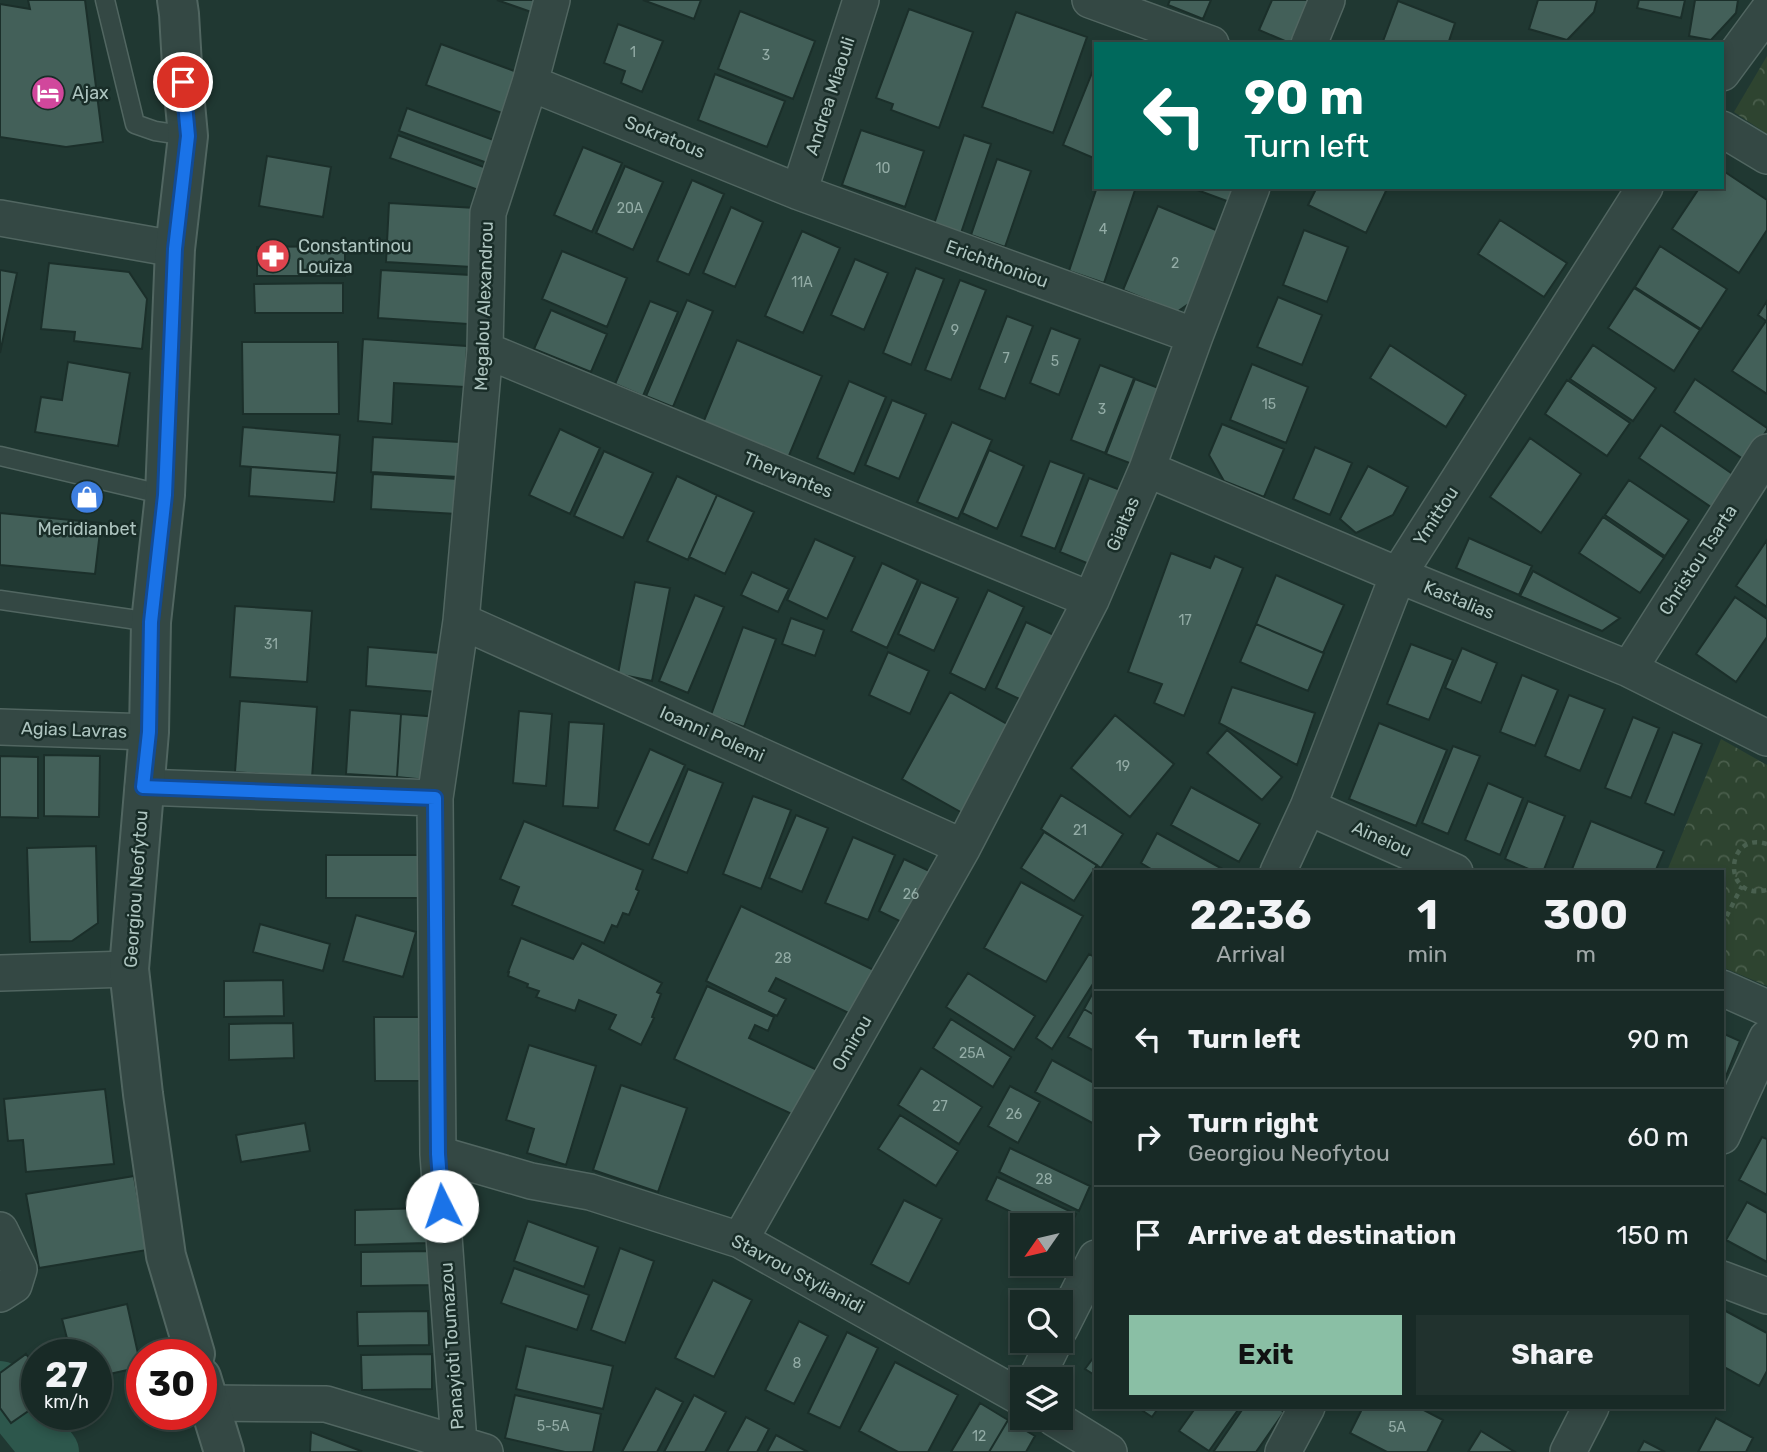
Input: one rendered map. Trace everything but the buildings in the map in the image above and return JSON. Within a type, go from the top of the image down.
[{"type":"street","name":"Georgiou Neofytou","points":[[177,0],[188,136],[175,249],[165,495],[151,622],[149,732],[129,969],[166,1256],[191,1339]]},
{"type":"street","name":"Megalou Alexandrou","points":[[461,621],[485,350],[488,213],[530,83],[552,0]]},
{"type":"street","name":"Andrea Miaouli","points":[[799,192],[861,0]]},
{"type":"street","points":[[1090,0],[1206,42]]},
{"type":"street","points":[[1310,42],[1327,0]]},
{"type":"street","points":[[1724,70],[1767,12]]},
{"type":"street","name":"Sokratous","points":[[530,83],[799,192]]},
{"type":"street","points":[[1724,130],[1767,156]]},
{"type":"street","name":"Gialtas","points":[[963,847],[1091,600],[1147,469],[1251,189]]},
{"type":"street","name":"Ymittou","points":[[1279,870],[1308,807],[1398,575],[1644,189]]},
{"type":"street","name":"Erichthoniou","points":[[799,192],[1195,336]]},
{"type":"street","points":[[0,218],[175,249]]},
{"type":"street","name":"Thervantes","points":[[485,350],[1091,600]]},
{"type":"street","name":"Christou Tsarta","points":[[1629,669],[1767,452]]},
{"type":"street","name":"Kastalias","points":[[1147,469],[1629,669],[1767,738]]},
{"type":"street","name":"Panayioti Toumazou","points":[[461,621],[435,798],[438,1154],[472,1447]]},
{"type":"street","name":"Ioanni Polemi","points":[[461,621],[963,847]]},
{"type":"street","name":"Agias Lavras","points":[[0,727],[149,732]]},
{"type":"street","points":[[143,787],[435,798]]},
{"type":"street","name":"Aineiou","points":[[1308,807],[1450,870]]},
{"type":"street","name":"Omirou","points":[[740,1240],[963,847]]},
{"type":"street","points":[[0,973],[129,969]]},
{"type":"street","points":[[1724,989],[1767,1008]]},
{"type":"street","points":[[1724,1132],[1767,1038]]},
{"type":"street","name":"Stavrou Stylianidi","points":[[438,1154],[531,1181],[590,1192],[740,1240],[1010,1391]]},
{"type":"street","points":[[0,1230],[19,1269],[14,1285],[0,1294]]},
{"type":"street","points":[[1073,1303],[1094,1262]]},
{"type":"street","points":[[1724,1280],[1767,1296]]},
{"type":"street","points":[[217,1391],[326,1404],[472,1447]]},
{"type":"street","points":[[1283,1452],[1306,1409]]},
{"type":"street","points":[[1568,1452],[1590,1409]]},
{"type":"street","points":[[217,1429],[224,1452]]},
{"type":"street","points":[[1073,1430],[1109,1452]]},
{"type":"lane","points":[[106,0],[135,124],[155,131],[188,136]]},
{"type":"lane","points":[[0,456],[165,495]]},
{"type":"lane","points":[[0,600],[151,622]]},
{"type":"path","points":[[1767,844],[1751,842],[1741,848],[1735,856],[1733,867],[1735,878],[1742,886],[1753,892],[1767,890]]},
{"type":"path","points":[[1724,921],[1742,886]]},
{"type":"green space","points":[[1767,56],[1767,134],[1734,112]]},
{"type":"green space","points":[[1721,739],[1767,765],[1767,986],[1724,968],[1724,870],[1667,870]]},
{"type":"waterway","points":[[0,1389],[51,1452]]},
{"type":"place","name":"Ajax","points":[[48,93]]},
{"type":"place","name":"Constantinou Louiza","points":[[273,256]]},
{"type":"place","name":"Meridianbet","points":[[87,497]]},
{"type":"route","points":[[183,82],[188,136],[175,249],[165,495],[151,622],[149,732],[143,787],[435,798],[438,1154],[442,1206]]}]
